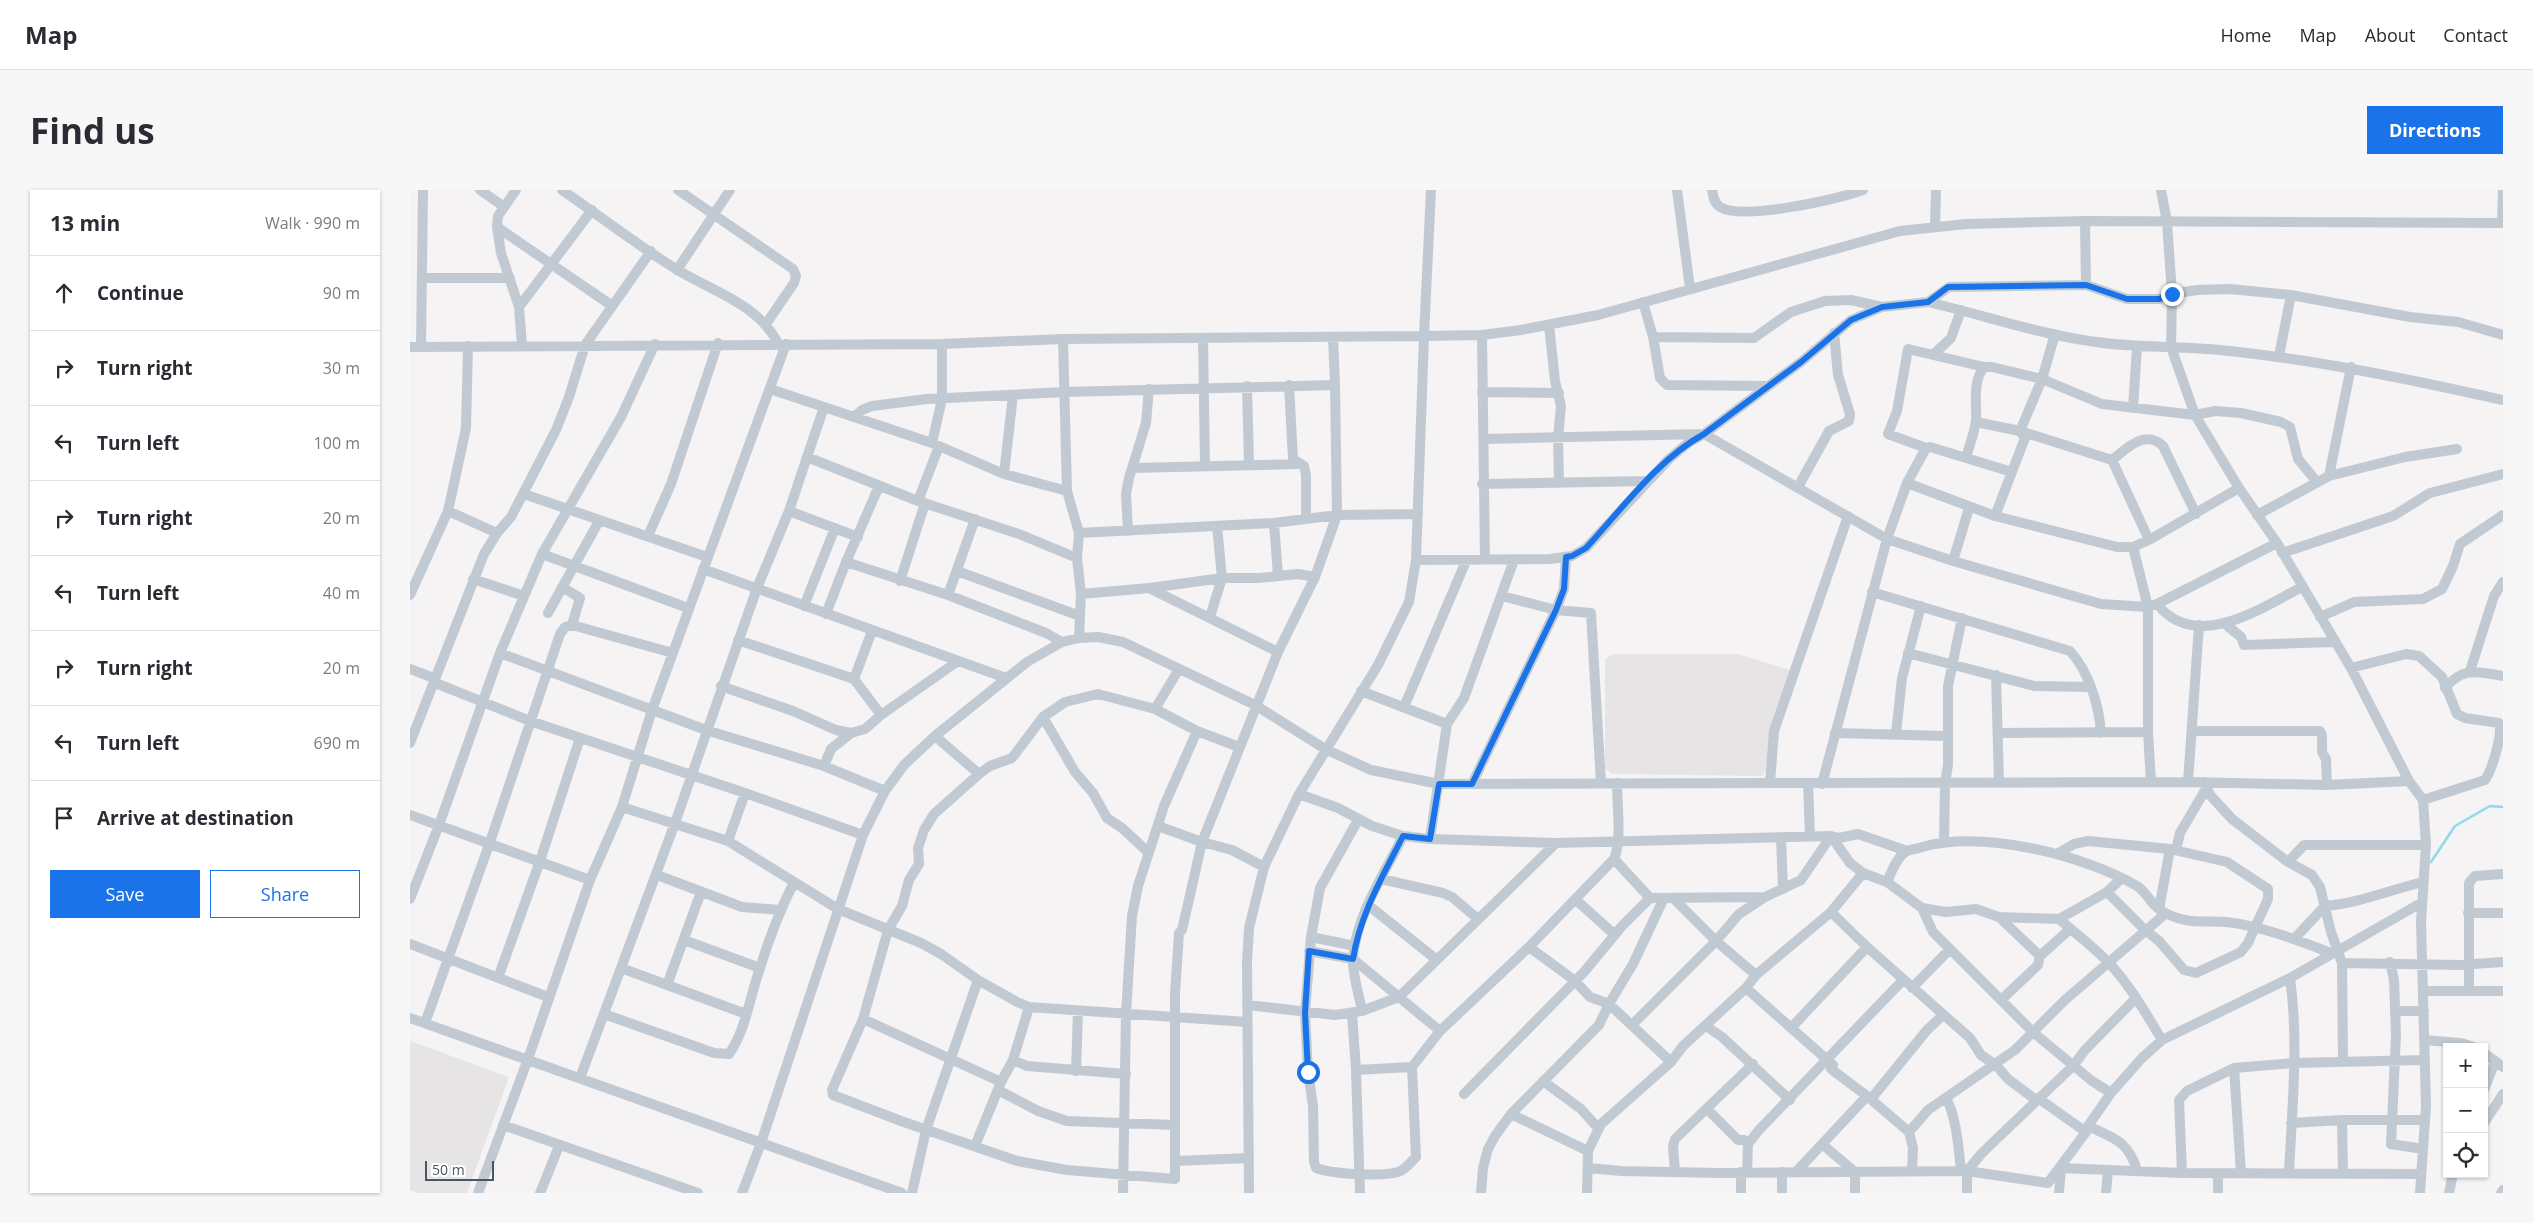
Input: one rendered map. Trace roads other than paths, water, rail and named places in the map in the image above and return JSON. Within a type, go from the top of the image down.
[{"type":"street","points":[[421,346],[423,190]]},
{"type":"street","points":[[480,190],[503,206]]},
{"type":"street","points":[[516,190],[503,206],[498,216],[497,226],[501,253],[519,307],[522,346]]},
{"type":"street","points":[[562,190],[677,270],[752,310],[783,344]]},
{"type":"street","points":[[678,190],[793,269],[796,276],[766,324]]},
{"type":"street","points":[[677,270],[730,190]]},
{"type":"street","points":[[1249,1193],[1247,1004],[1249,928],[1264,867],[1299,794],[1325,748],[1378,665],[1409,602],[1416,560],[1431,190]]},
{"type":"street","points":[[1677,190],[1690,288]]},
{"type":"street","points":[[1712,190],[1715,202],[1720,207],[1728,210],[1753,211],[1814,203],[1863,190]]},
{"type":"street","points":[[1935,227],[1936,190]]},
{"type":"street","points":[[2161,190],[2167,222],[2172,294],[2171,347],[2195,415],[2239,488],[2277,543],[2351,668],[2409,781],[2423,800],[2426,845],[2421,903],[2425,1120],[2420,1193]]},
{"type":"street","points":[[410,347],[718,343],[942,344],[1063,339],[1482,335],[1598,315],[1900,231],[1966,224],[2085,221],[2503,223],[2503,190]]},
{"type":"street","points":[[519,307],[592,210]]},
{"type":"street","points":[[2085,221],[2086,285]]},
{"type":"street","points":[[497,226],[550,265],[611,305]]},
{"type":"street","points":[[410,744],[484,554],[497,532],[511,518],[524,494],[569,397],[585,345],[611,305],[651,251]]},
{"type":"street","points":[[422,278],[510,278]]},
{"type":"street","points":[[1928,302],[1948,287],[2086,285],[2127,299],[2159,299],[2172,294],[2197,290],[2230,289],[2290,295],[2410,317],[2458,322],[2503,335]]},
{"type":"street","points":[[2279,356],[2290,295]]},
{"type":"street","points":[[1653,337],[1754,338],[1791,312],[1825,301],[1851,300],[1882,307]]},
{"type":"street","points":[[1643,302],[1653,337],[1660,378],[1668,386],[1768,386]]},
{"type":"street","points":[[1416,560],[1514,560],[1572,556],[1586,548],[1648,481],[1688,443],[1704,434],[1801,362],[1851,320],[1882,307],[1928,302],[2082,340],[2137,347],[2171,347],[2279,356],[2351,367],[2503,400]]},
{"type":"street","points":[[1933,355],[1951,338],[1961,310]]},
{"type":"street","points":[[1550,324],[1555,381],[1561,406],[1558,438],[1559,482]]},
{"type":"street","points":[[1798,487],[1829,432],[1849,421],[1850,414],[1838,375],[1834,334]]},
{"type":"street","points":[[2020,431],[2042,379],[2055,334]]},
{"type":"street","points":[[1482,335],[1484,439],[1482,484],[1485,560]]},
{"type":"street","points":[[1239,748],[1155,709],[1098,694],[1065,702],[1043,717],[1012,758],[990,766],[929,821],[918,848],[919,864],[909,880],[902,906],[888,930],[862,1019],[832,1090],[833,1095],[926,1130],[1033,1164],[1124,1176],[1175,1179],[1176,1018],[1179,933],[1182,930],[1202,842],[1239,748],[1255,705],[1278,652],[1315,577],[1337,516],[1336,385],[1333,337]]},
{"type":"street","points":[[1203,338],[1206,465]]},
{"type":"street","points":[[1063,339],[1067,491],[1079,533],[1077,558],[1081,594],[1079,638]]},
{"type":"street","points":[[648,536],[671,484],[718,343]]},
{"type":"street","points":[[410,898],[439,825],[500,653],[542,554],[622,417],[655,344]]},
{"type":"street","points":[[478,1193],[528,1059],[590,880],[622,807],[652,710],[770,389],[783,344]]},
{"type":"street","points":[[900,581],[922,502],[935,445],[942,399],[942,344]]},
{"type":"street","points":[[410,595],[448,511],[466,428],[468,346]]},
{"type":"street","points":[[2133,408],[2137,347]]},
{"type":"street","points":[[2012,472],[1926,448],[1888,434],[1897,411],[1908,349],[2042,379],[2087,396],[2102,404],[2195,415],[2215,411],[2240,413],[2281,422],[2290,427],[2298,459],[2317,482]]},
{"type":"street","points":[[1966,458],[1976,422],[1979,373],[1984,367]]},
{"type":"street","points":[[2329,476],[2351,367]]},
{"type":"street","points":[[1289,385],[1291,446],[1293,459],[1298,464]]},
{"type":"street","points":[[854,418],[862,410],[872,406],[942,399],[1204,387],[1336,385]]},
{"type":"street","points":[[1246,386],[1249,465]]},
{"type":"street","points":[[770,389],[935,445],[1004,474],[1067,491]]},
{"type":"street","points":[[1128,531],[1126,494],[1146,423],[1149,389]]},
{"type":"street","points":[[1482,392],[1559,393]]},
{"type":"street","points":[[1004,474],[1013,395]]},
{"type":"street","points":[[580,1078],[676,823],[721,686],[757,588],[789,511],[824,407]]},
{"type":"street","points":[[1976,422],[2020,431],[2112,460],[2149,540]]},
{"type":"street","points":[[1995,516],[2025,438],[2020,431]]},
{"type":"street","points":[[1484,439],[1704,434],[1887,539],[1953,561],[2101,604],[2153,606],[2277,543]]},
{"type":"street","points":[[2112,460],[2138,440],[2151,438],[2158,442],[2163,446],[2196,514]]},
{"type":"street","points":[[1822,784],[1887,539],[1907,484],[1926,448]]},
{"type":"street","points":[[2257,515],[2329,476],[2405,457],[2457,449]]},
{"type":"street","points":[[807,457],[879,486],[975,519],[1077,558]]},
{"type":"street","points":[[1132,468],[1298,464],[1304,466],[1306,475],[1306,519]]},
{"type":"street","points":[[2282,553],[2393,516],[2430,493],[2503,474]]},
{"type":"street","points":[[1482,484],[1648,481]]},
{"type":"street","points":[[1907,484],[1995,516],[2117,547],[2133,547],[2149,540],[2239,488]]},
{"type":"street","points":[[826,614],[879,486]]},
{"type":"street","points":[[524,494],[708,557]]},
{"type":"street","points":[[1953,561],[1969,508]]},
{"type":"street","points":[[448,511],[497,532]]},
{"type":"street","points":[[789,511],[858,537]]},
{"type":"street","points":[[1079,533],[1274,523],[1337,516],[1418,514]]},
{"type":"street","points":[[2320,617],[2354,602],[2423,600],[2442,589],[2454,566],[2460,544],[2503,515]]},
{"type":"street","points":[[1770,783],[1774,731],[1848,516]]},
{"type":"street","points":[[948,595],[975,519]]},
{"type":"street","points":[[548,613],[576,566],[599,521]]},
{"type":"street","points":[[1274,523],[1278,576]]},
{"type":"street","points":[[1210,617],[1222,578],[1217,526]]},
{"type":"street","points":[[804,606],[835,528]]},
{"type":"street","points":[[2133,547],[2153,606],[2148,732],[2151,782]]},
{"type":"street","points":[[542,554],[688,608]]},
{"type":"street","points":[[1472,784],[1556,610],[1564,589],[1566,557]]},
{"type":"street","points":[[1430,839],[1446,724],[1464,698],[1514,560]]},
{"type":"street","points":[[1404,707],[1466,561]]},
{"type":"street","points":[[846,562],[948,595],[1046,633],[1062,642]]},
{"type":"street","points":[[703,569],[1006,678]]},
{"type":"street","points":[[957,571],[1080,616]]},
{"type":"street","points":[[1081,594],[1149,588],[1222,578],[1298,574],[1315,577]]},
{"type":"street","points":[[473,580],[524,596]]},
{"type":"street","points":[[2470,671],[2494,596],[2503,582]]},
{"type":"street","points":[[562,587],[580,598],[572,625]]},
{"type":"street","points":[[2153,606],[2175,621],[2199,625],[2225,624],[2302,587]]},
{"type":"street","points":[[1149,588],[1278,652]]},
{"type":"street","points":[[1872,592],[2070,650],[2081,662],[2099,710],[2101,732]]},
{"type":"street","points":[[1502,596],[1556,610],[1591,613],[1593,621],[1601,782]]},
{"type":"street","points":[[1896,734],[1899,693],[1921,606]]},
{"type":"street","points":[[1944,842],[1945,783],[1948,765],[1946,736],[1948,686],[1962,618]]},
{"type":"street","points":[[2225,624],[2241,637],[2244,645],[2335,642]]},
{"type":"street","points":[[425,1024],[490,842],[530,721],[549,672],[560,634],[565,627],[572,625],[673,653]]},
{"type":"street","points":[[2188,782],[2199,625]]},
{"type":"street","points":[[854,679],[872,631]]},
{"type":"street","points":[[742,1193],[761,1143],[863,835],[885,791],[904,765],[935,736],[1027,662],[1062,642],[1079,638],[1098,637],[1123,642],[1255,705],[1325,748],[1371,770],[1439,784],[1601,782],[1822,784],[2188,782],[2206,785],[2327,785],[2409,781]]},
{"type":"street","points":[[738,640],[854,679],[881,714]]},
{"type":"street","points":[[500,653],[706,730],[824,766],[885,791]]},
{"type":"street","points":[[1908,653],[2034,686],[2089,687]]},
{"type":"street","points":[[2351,668],[2414,654],[2434,668],[2442,677],[2457,714],[2465,718],[2495,721],[2501,728],[2489,774],[2485,780],[2423,800]]},
{"type":"street","points":[[721,686],[793,711],[836,730],[850,732],[865,728],[881,714],[958,661]]},
{"type":"street","points":[[410,669],[482,703],[530,721],[745,793],[863,835]]},
{"type":"street","points":[[1155,709],[1179,669]]},
{"type":"street","points":[[2445,688],[2459,674],[2470,671],[2503,676]]},
{"type":"street","points":[[1996,675],[1999,783]]},
{"type":"street","points":[[1362,691],[1446,724]]},
{"type":"street","points":[[1043,717],[1075,772],[1093,794],[1107,818],[1122,828],[1149,853]]},
{"type":"street","points":[[1123,1193],[1126,1124],[1126,1014],[1132,916],[1138,886],[1158,826],[1197,730]]},
{"type":"street","points":[[2192,730],[2320,731],[2322,735],[2322,752],[2326,760],[2327,785]]},
{"type":"street","points":[[824,766],[832,749],[850,732]]},
{"type":"street","points":[[1835,732],[1946,736]]},
{"type":"street","points":[[1998,733],[2148,732]]},
{"type":"street","points":[[935,736],[980,774]]},
{"type":"street","points":[[498,978],[540,862],[580,738]]},
{"type":"street","points":[[1358,820],[1320,888],[1310,937],[1305,1013],[1316,1168],[1359,1174],[1398,1172],[1416,1157],[1412,1067],[1440,1031],[1529,947],[1614,859],[1617,841],[1617,783]]},
{"type":"street","points":[[1808,783],[1810,837]]},
{"type":"street","points":[[1908,1132],[1928,1110],[1996,1065],[2034,1033],[2065,1000],[2145,930],[2162,911],[2173,849],[2206,785]]},
{"type":"street","points":[[2206,785],[2220,808],[2232,819],[2288,862],[2316,880],[2325,906],[2335,951],[2342,963],[2343,1061]]},
{"type":"street","points":[[728,841],[745,793]]},
{"type":"street","points":[[1299,794],[1338,808],[1358,820],[1403,836],[1430,839],[1556,842],[1673,838],[1781,839],[1831,836],[1839,838],[1858,834],[1907,851],[1944,842],[1985,842],[2057,854],[2085,862],[2140,887],[2162,911],[2194,923],[2227,922],[2295,938],[2335,951]]},
{"type":"street","points":[[622,807],[728,841],[838,909],[941,954],[978,980],[1029,1007],[1247,1022]]},
{"type":"street","points":[[410,815],[490,842],[590,880]]},
{"type":"street","points":[[1158,826],[1202,842],[1232,850],[1264,867]]},
{"type":"street","points":[[1360,1193],[1356,1070],[1357,1012],[1353,959],[1355,946],[1368,905],[1403,836]]},
{"type":"street","points":[[1831,836],[1850,863],[1863,873],[1887,882],[1922,908],[1946,912],[1976,909],[1998,917],[2026,920],[2058,919],[2107,892],[2122,878]]},
{"type":"street","points":[[1632,1024],[1740,914],[1765,897],[1801,880],[1831,836]]},
{"type":"street","points":[[1781,839],[1784,889]]},
{"type":"street","points":[[2057,854],[2074,844],[2088,841],[2173,849],[2233,863],[2250,878],[2268,889],[2268,899],[2253,928],[2248,943],[2241,952],[2196,973],[2184,970],[2159,942],[2107,892]]},
{"type":"street","points":[[1247,1004],[1305,1013],[1336,1015],[1357,1012],[1399,997],[1556,842]]},
{"type":"street","points":[[2288,862],[2304,845],[2426,845]]},
{"type":"street","points":[[1887,882],[1895,866],[1907,851]]},
{"type":"street","points":[[1614,859],[1650,898]]},
{"type":"street","points":[[1587,1193],[1588,1151],[1598,1128],[1608,1115],[1671,1062],[1683,1046],[1746,988],[1756,975],[1831,912],[1863,873]]},
{"type":"street","points":[[2469,990],[2470,964],[2467,889],[2471,879],[2483,875],[2503,874]]},
{"type":"street","points":[[657,875],[742,907],[780,910]]},
{"type":"street","points":[[1382,879],[1443,892],[1452,897],[1478,919]]},
{"type":"street","points":[[604,1014],[723,1055],[729,1054],[735,1047],[780,910],[794,882]]},
{"type":"street","points":[[2295,938],[2325,906],[2351,904],[2383,892],[2423,882]]},
{"type":"street","points":[[667,985],[701,892]]},
{"type":"street","points":[[1464,1094],[1574,980],[1584,972],[1650,898],[1765,897]]},
{"type":"street","points":[[1669,898],[1756,975]]},
{"type":"street","points":[[1481,1193],[1483,1168],[1488,1149],[1511,1114],[1599,1025],[1669,898]]},
{"type":"street","points":[[1576,899],[1615,935]]},
{"type":"street","points":[[1589,1168],[1621,1172],[1964,1171],[2048,1183],[2061,1168],[2111,1093],[2142,1058],[2162,1040],[2290,978],[2421,903]]},
{"type":"street","points":[[1368,905],[1437,960]]},
{"type":"street","points":[[1922,908],[1933,932],[2034,1033],[2073,1066],[2111,1093]]},
{"type":"street","points":[[1831,912],[1942,1016],[1970,1038],[1981,1055],[1996,1065],[2008,1079],[2087,1129],[2118,1140],[2132,1155],[2137,1170]]},
{"type":"street","points":[[2468,913],[2503,913]]},
{"type":"street","points":[[1998,917],[2040,956]]},
{"type":"street","points":[[2058,919],[2108,962],[2136,998],[2162,1040]]},
{"type":"street","points":[[2001,1000],[2038,965],[2040,956],[2070,929]]},
{"type":"street","points":[[1310,937],[1355,946]]},
{"type":"street","points":[[684,940],[760,968]]},
{"type":"street","points":[[410,944],[548,997]]},
{"type":"street","points":[[1529,947],[1574,980],[1590,997],[1609,1004],[1671,1062]]},
{"type":"street","points":[[1791,1028],[1867,947]]},
{"type":"street","points":[[1912,988],[1950,949]]},
{"type":"street","points":[[1309,951],[1353,959],[1440,1031]]},
{"type":"street","points":[[2390,962],[2396,1011],[2391,1144],[2423,1149]]},
{"type":"street","points":[[2342,963],[2470,964],[2503,962]]},
{"type":"street","points":[[621,968],[746,1014]]},
{"type":"street","points":[[2290,978],[2293,997],[2290,1173]]},
{"type":"street","points":[[912,1193],[926,1130],[978,980]]},
{"type":"street","points":[[1741,1193],[1748,1144],[1759,1130],[1790,1100],[1903,980]]},
{"type":"street","points":[[1746,988],[1833,1065],[1831,1069],[1869,1098],[1908,1132],[1913,1148],[1912,1172]]},
{"type":"street","points":[[2423,992],[2503,991]]},
{"type":"street","points":[[1964,1171],[2073,1066],[2085,1050],[2136,998]]},
{"type":"street","points":[[975,1146],[999,1086],[1013,1060],[1029,1007]]},
{"type":"street","points":[[1076,1071],[1078,1011]]},
{"type":"street","points":[[2396,1011],[2424,1011]]},
{"type":"street","points":[[1796,1172],[1869,1098],[1942,1016]]},
{"type":"street","points":[[410,1018],[902,1193]]},
{"type":"street","points":[[862,1019],[950,1059],[1053,1117],[1067,1120],[1126,1124],[1175,1125]]},
{"type":"street","points":[[1706,1026],[1753,1064],[1790,1100]]},
{"type":"street","points":[[2424,1040],[2464,1043]]},
{"type":"street","points":[[2485,1088],[2499,1064],[2488,1056]]},
{"type":"street","points":[[1013,1060],[1027,1066],[1126,1074]]},
{"type":"street","points":[[2182,1173],[2178,1112],[2181,1095],[2212,1077],[2234,1068],[2293,1063],[2424,1060]]},
{"type":"street","points":[[1674,1172],[1673,1142],[1753,1064]]},
{"type":"street","points":[[1356,1070],[1412,1067]]},
{"type":"street","points":[[2234,1068],[2241,1173]]},
{"type":"street","points":[[1544,1081],[1581,1108],[1598,1128]]},
{"type":"street","points":[[2488,1117],[2503,1094]]},
{"type":"street","points":[[1946,1099],[1950,1104],[1967,1193]]},
{"type":"street","points":[[1708,1108],[1738,1140],[1744,1140],[1748,1144]]},
{"type":"street","points":[[1511,1114],[1588,1151]]},
{"type":"street","points":[[2291,1124],[2342,1120],[2425,1120]]},
{"type":"street","points":[[2342,1120],[2343,1173]]},
{"type":"street","points":[[503,1125],[698,1193]]},
{"type":"street","points":[[1822,1144],[1856,1172]]},
{"type":"street","points":[[540,1193],[559,1146]]},
{"type":"street","points":[[1175,1161],[1249,1158]]},
{"type":"street","points":[[2061,1168],[2182,1173],[2421,1174]]},
{"type":"street","points":[[2060,1193],[2061,1168]]},
{"type":"street","points":[[2106,1193],[2108,1170]]},
{"type":"street","points":[[1782,1172],[1782,1193]]},
{"type":"street","points":[[1856,1172],[1856,1193]]},
{"type":"street","points":[[2218,1173],[2218,1193]]},
{"type":"street","points":[[2449,1193],[2452,1178]]},
{"type":"street","points":[[661,1193],[665,1183]]},
{"type":"waterway","points":[[2431,862],[2455,826],[2490,806],[2503,807]]}]
